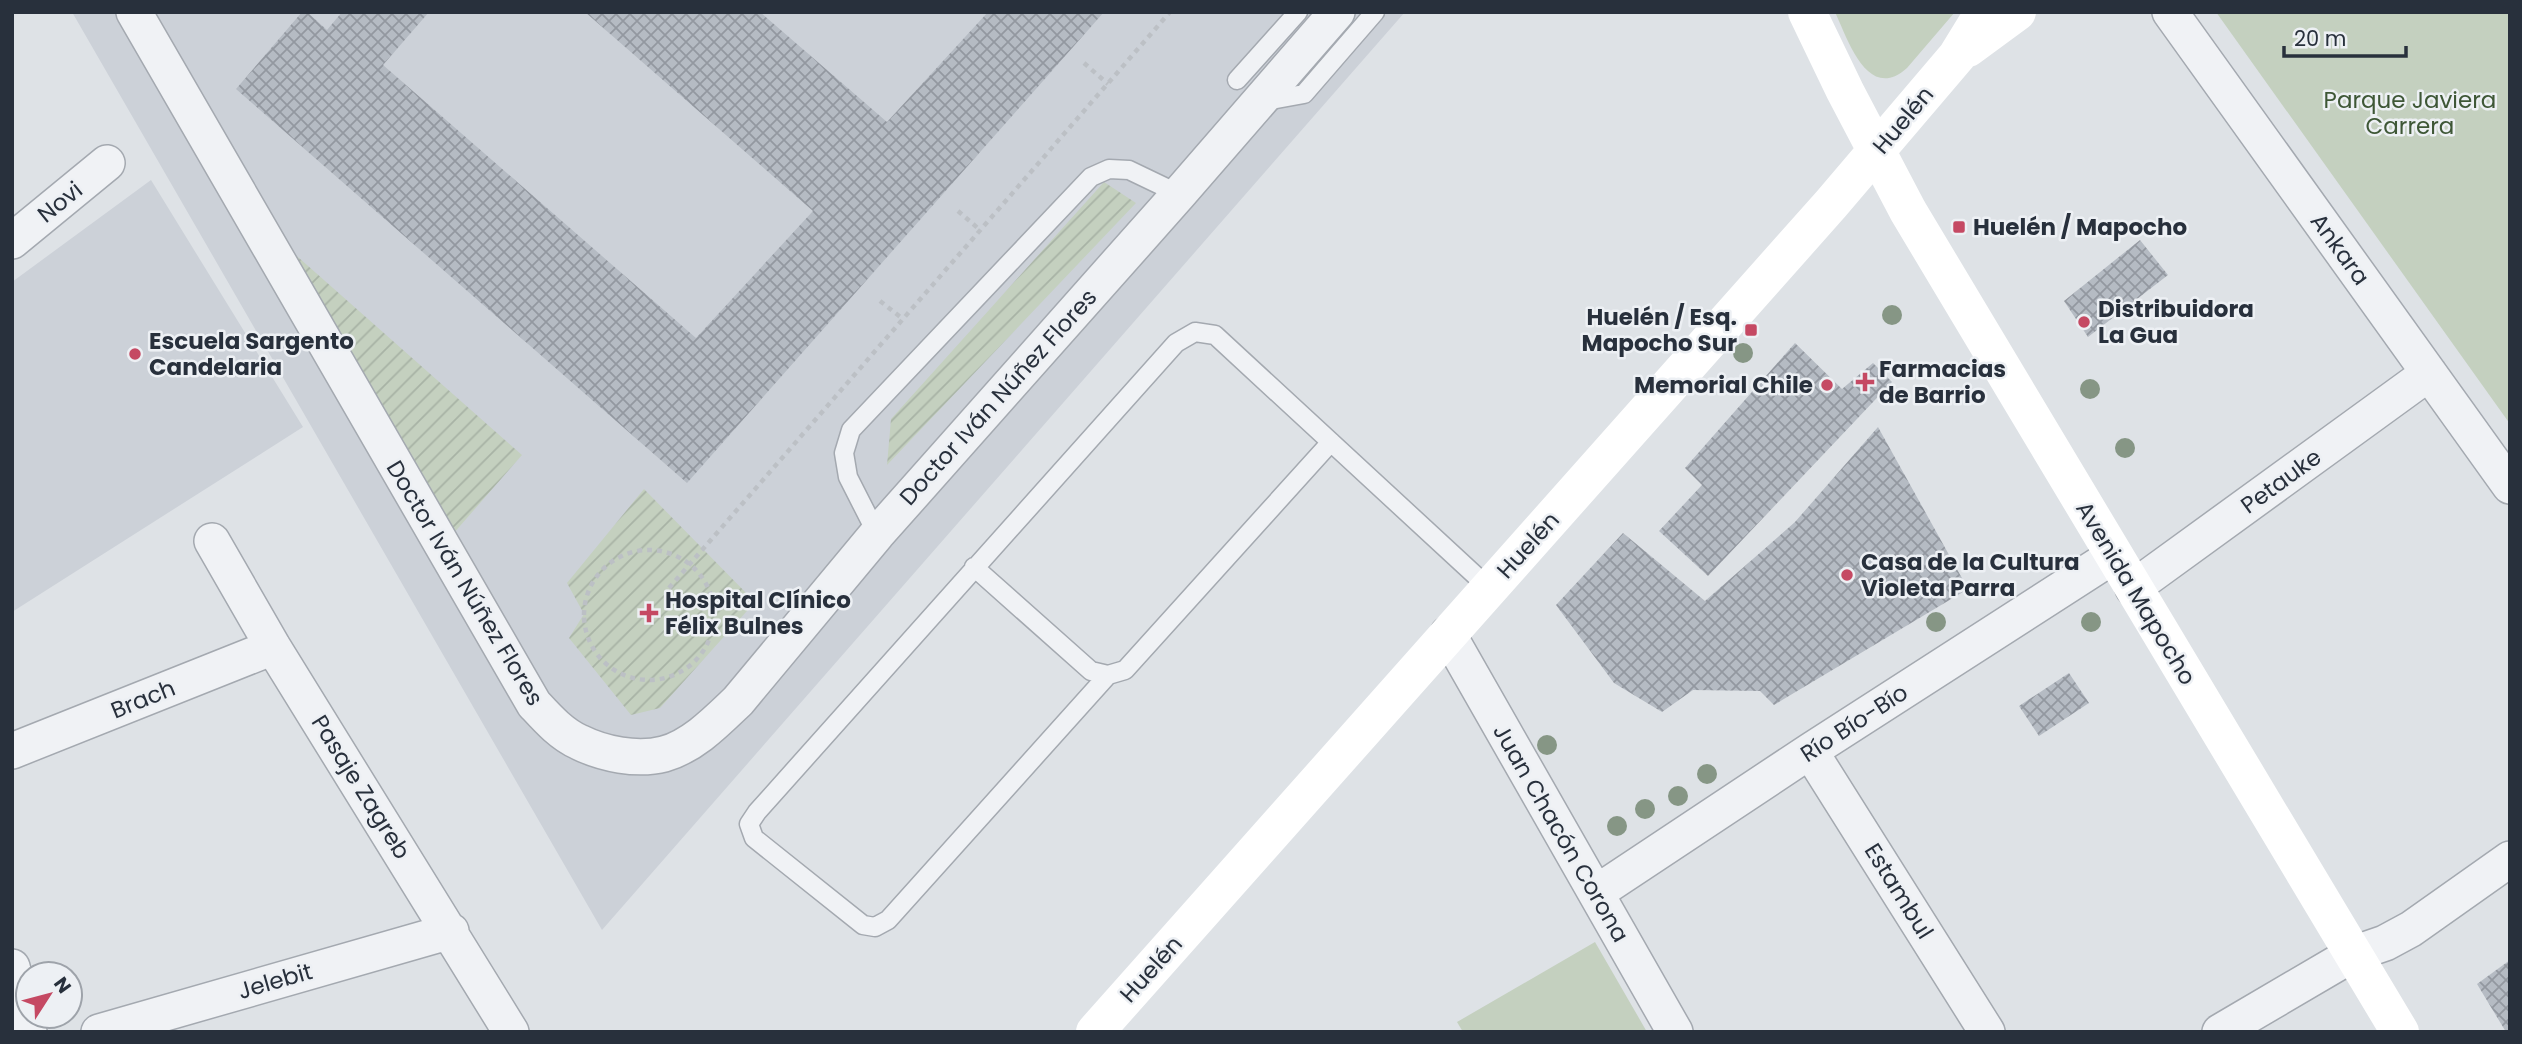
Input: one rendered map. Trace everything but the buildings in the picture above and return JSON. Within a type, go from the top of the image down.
[{"type":"main road","name":"Avenida Mapocho","points":[[1807,12],[1908,211],[2400,1032]]},
{"type":"main road","name":"Huelén","points":[[1095,1032],[1876,152],[1957,55],[1984,12]]},
{"type":"main road","name":"Huelén","points":[[1957,55],[2017,12]]},
{"type":"street","name":"Doctor Iván Núñez Flores","points":[[134,12],[534,704],[555,725],[578,742],[607,752],[634,756],[663,754],[689,742],[714,724],[738,701],[877,534],[1180,194],[1248,91],[1337,12]]},
{"type":"street","name":"Ankara","points":[[2170,12],[2510,486]]},
{"type":"street","name":"Novi","points":[[12,241],[107,163]]},
{"type":"street","name":"Petauke","points":[[2133,588],[2429,373]]},
{"type":"street","name":"Pasaje Zagreb","points":[[212,541],[273,647],[511,1032]]},
{"type":"street","name":"Río Bío-Bío","points":[[1596,893],[1810,751],[2113,556]]},
{"type":"street","name":"Juan Chacón Corona","points":[[1448,634],[1675,1032]]},
{"type":"street","name":"Brach","points":[[12,751],[273,647]]},
{"type":"street","name":"Estambul","points":[[1810,751],[1987,1032]]},
{"type":"street","points":[[2220,1032],[2353,954],[2385,943],[2411,929],[2510,859]]},
{"type":"street","name":"Jelebit","points":[[99,1032],[451,931]]},
{"type":"street","points":[[12,967],[29,1032]]},
{"type":"lane","points":[[1248,91],[1298,12]]},
{"type":"lane","points":[[1248,91],[1304,93],[1375,12]]},
{"type":"lane","points":[[877,534],[848,477],[844,453],[851,430],[1091,177],[1109,169],[1129,170],[1180,194]]},
{"type":"lane","points":[[1108,675],[888,920],[875,927],[863,925],[754,838],[749,824],[757,812],[1176,343],[1195,332],[1215,335],[1489,588]]},
{"type":"lane","points":[[974,567],[1091,671],[1108,675],[1125,670],[1331,442]]},
{"type":"path","points":[[669,588],[1170,12]]},
{"type":"path","points":[[1084,63],[1108,84]]},
{"type":"path","points":[[957,211],[980,230]]},
{"type":"path","points":[[880,301],[903,320]]},
{"type":"path","points":[[649,550],[670,554],[690,564],[704,580],[712,599],[714,620],[708,641],[697,658],[681,671],[662,679],[631,677],[621,674],[604,662],[590,644],[584,623],[585,601],[593,580],[608,564],[627,553],[649,550]]},
{"type":"shaded area","name":"Hospital Clínico Félix Bulnes","points":[[72,12],[1405,12],[602,930]]},
{"type":"shaded area","name":"Escuela Sargento Candelaria","points":[[151,180],[303,427],[12,612],[12,282]]},
{"type":"green space","points":[[1835,12],[1955,12],[1907,68],[1893,77],[1881,78],[1861,64]]},
{"type":"green space","name":"Parque Javiera Carrera","points":[[2216,12],[2510,12],[2510,424]]},
{"type":"green space","points":[[1104,182],[1136,203],[887,465],[891,419]]},
{"type":"green space","points":[[290,250],[522,455],[453,534]]},
{"type":"green space","points":[[644,489],[755,602],[660,708],[631,715],[569,638],[584,614],[567,583]]},
{"type":"green space","points":[[1595,942],[1647,1032],[1463,1032],[1457,1022]]},
{"type":"place","name":"Huelén / Mapocho","points":[[1959,227]]},
{"type":"place","name":"Distribuidora La Gua","points":[[2084,322]]},
{"type":"place","name":"Huelén / Esq. Mapocho Sur","points":[[1751,330]]},
{"type":"place","name":"Escuela Sargento Candelaria","points":[[135,354]]},
{"type":"place","name":"Farmacias de Barrio","points":[[1865,382]]},
{"type":"place","name":"Memorial Chile","points":[[1827,385]]},
{"type":"place","name":"Casa de la Cultura Violeta Parra","points":[[1847,575]]},
{"type":"place","name":"Hospital Clínico Félix Bulnes","points":[[649,613]]}]
